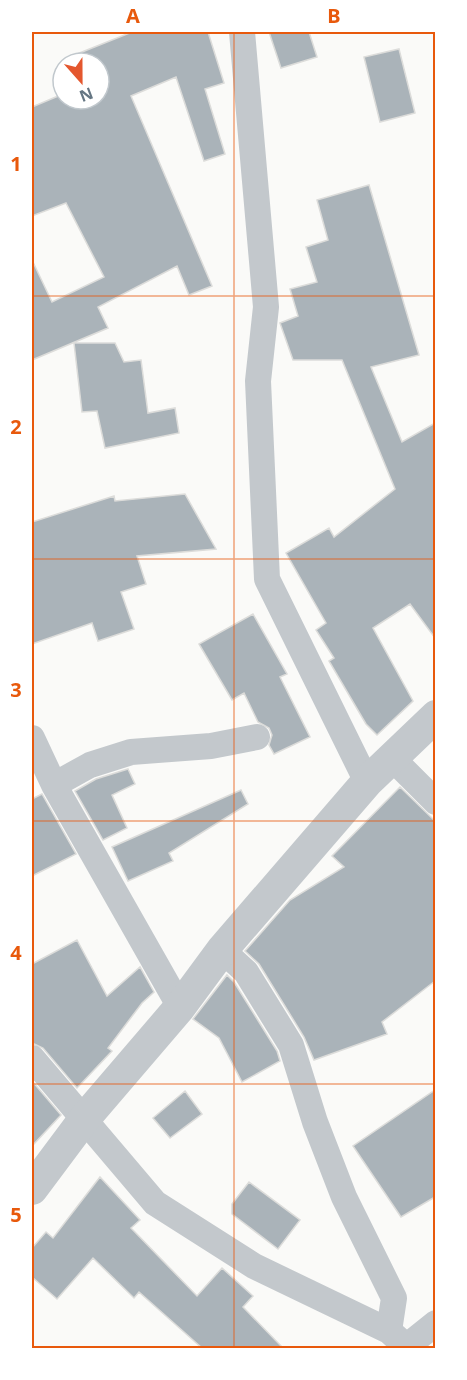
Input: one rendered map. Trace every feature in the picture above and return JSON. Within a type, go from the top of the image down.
[{"type":"street","points":[[242,32],[266,307],[258,381],[267,579],[367,782]]},
{"type":"street","points":[[32,1189],[85,1118],[180,1007],[222,950],[367,782],[435,716]]},
{"type":"street","points":[[54,784],[90,765],[131,752],[211,746],[257,737]]},
{"type":"street","points":[[32,738],[54,784],[180,1007]]},
{"type":"street","points":[[392,758],[435,802]]},
{"type":"street","points":[[222,950],[246,972],[291,1045],[315,1122],[344,1197],[394,1298],[401,1342]]},
{"type":"street","points":[[32,1058],[155,1203],[254,1266],[401,1342]]},
{"type":"street","points":[[401,1342],[435,1323]]},
{"type":"building","points":[[132,32],[208,32],[224,83],[205,89],[225,154],[204,161],[176,77],[131,96],[212,286],[189,295],[177,266],[98,307],[108,328],[32,360],[32,260],[52,302],[104,277],[66,203],[32,216],[32,107],[51,99],[51,111],[111,111],[111,51],[84,51]]},
{"type":"building","points":[[269,32],[309,32],[317,57],[281,68]]},
{"type":"building","points":[[399,49],[415,113],[380,122],[364,57]]},
{"type":"building","points":[[369,185],[419,355],[371,367],[402,442],[435,423],[435,638],[410,604],[373,628],[413,701],[377,735],[366,724],[329,661],[334,658],[316,630],[326,623],[286,553],[329,528],[334,537],[395,489],[342,360],[293,360],[280,323],[298,316],[290,289],[317,282],[306,247],[328,240],[317,200]]},
{"type":"building","points":[[74,343],[115,343],[124,362],[141,360],[148,413],[175,408],[179,433],[105,448],[97,411],[82,412]]},
{"type":"building","points":[[185,494],[216,549],[137,556],[146,584],[121,592],[134,629],[98,641],[92,623],[32,644],[32,522],[114,496],[115,501]]},
{"type":"building","points":[[253,614],[287,674],[280,677],[310,737],[274,754],[269,745],[272,735],[269,728],[258,722],[244,693],[232,700],[199,644]]},
{"type":"building","points":[[128,769],[135,784],[112,795],[127,828],[103,840],[75,791],[96,779]]},
{"type":"building","points":[[400,787],[435,821],[435,981],[382,1022],[387,1034],[314,1060],[304,1037],[259,964],[245,951],[290,900],[344,867],[332,856]]},
{"type":"building","points":[[241,790],[248,804],[169,853],[173,861],[128,881],[112,847]]},
{"type":"building","points":[[42,794],[76,854],[32,876],[32,799]]},
{"type":"building","points":[[77,940],[107,996],[140,967],[154,992],[142,1003],[108,1048],[112,1051],[77,1088],[43,1048],[32,1043],[32,964]]},
{"type":"building","points":[[227,975],[234,982],[277,1051],[280,1061],[242,1082],[219,1038],[193,1019]]},
{"type":"building","points":[[32,1081],[61,1115],[32,1146]]},
{"type":"building","points":[[435,1090],[435,1197],[401,1217],[353,1146]]},
{"type":"building","points":[[185,1091],[202,1114],[170,1138],[153,1118]]},
{"type":"building","points":[[100,1177],[140,1220],[131,1228],[197,1296],[222,1268],[253,1296],[243,1307],[283,1348],[202,1348],[139,1292],[134,1298],[93,1258],[57,1299],[32,1277],[32,1248],[46,1232],[53,1238]]},
{"type":"building","points":[[249,1182],[300,1220],[278,1249],[232,1214],[232,1204]]}]
